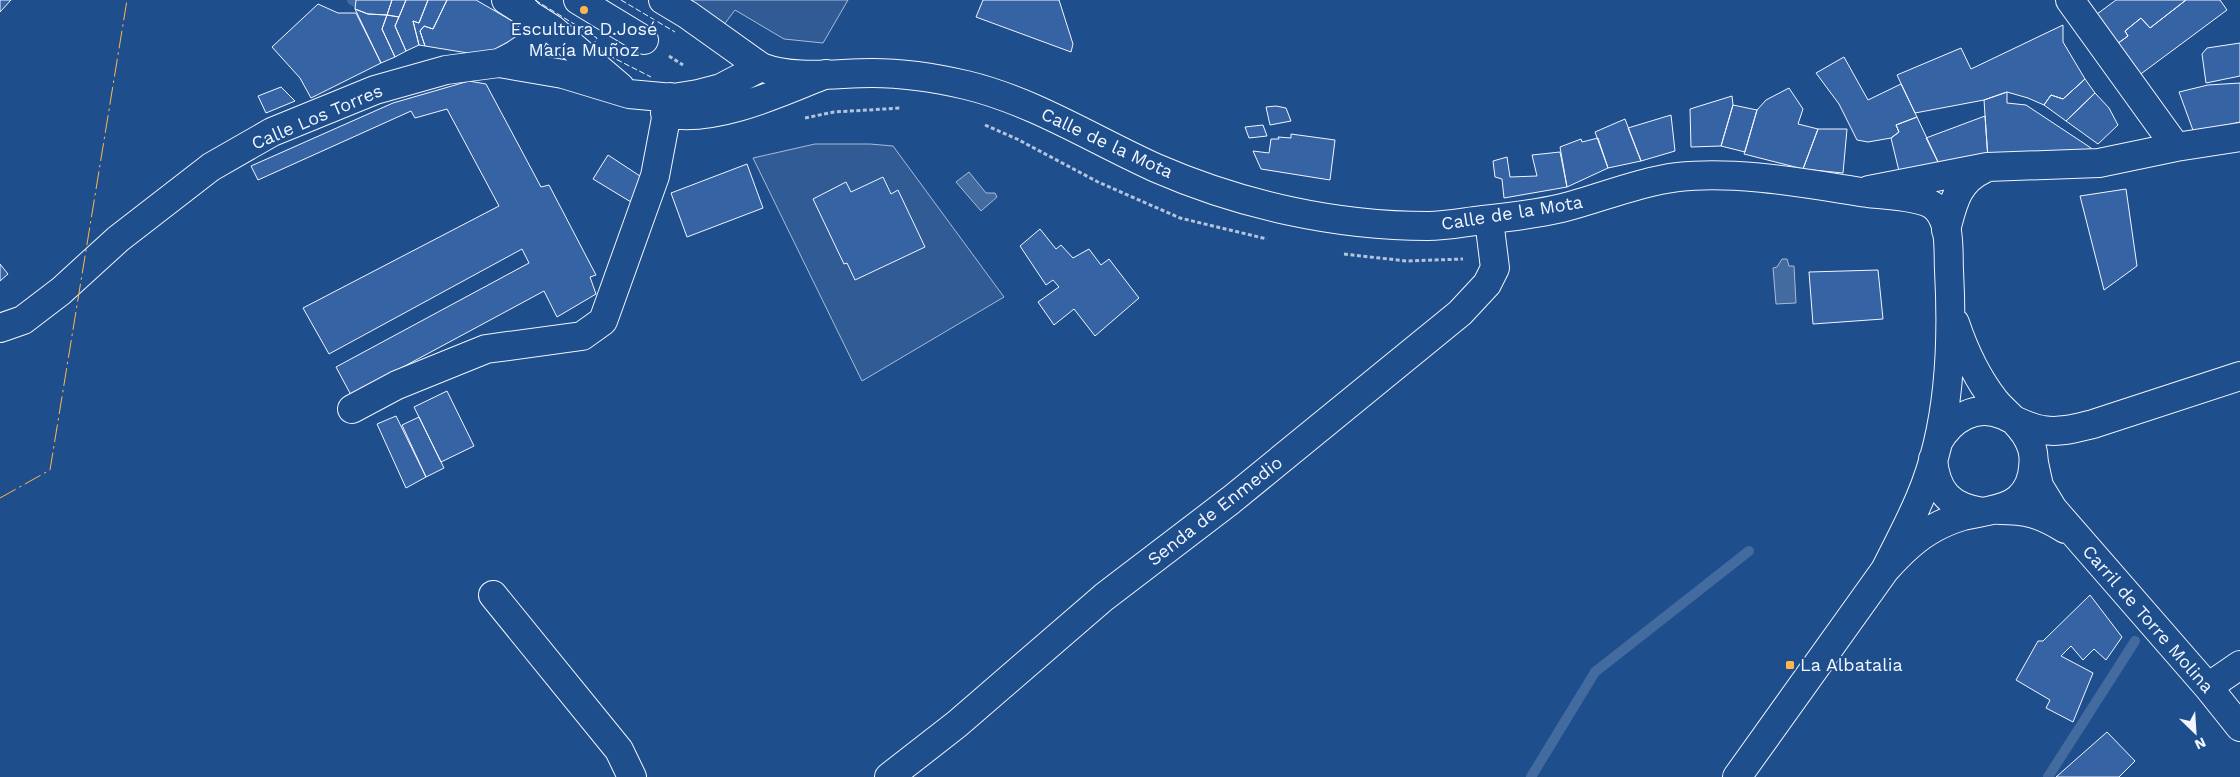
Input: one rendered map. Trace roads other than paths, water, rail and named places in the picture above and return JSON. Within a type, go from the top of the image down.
[{"type":"street","points":[[578,0],[644,40]]},
{"type":"street","name":"Calle de la Mota","points":[[663,0],[688,15],[761,67],[786,74],[878,73],[968,86],[1006,97],[1159,169],[1190,181],[1252,202],[1318,216],[1385,224],[1429,226],[1489,220],[1559,209],[1641,185],[1674,178],[1706,175],[1916,199],[1932,204],[1938,209],[1946,230],[1951,312]]},
{"type":"street","points":[[2070,0],[2176,147]]},
{"type":"street","points":[[516,6],[552,29],[629,94],[650,109],[668,106],[698,94],[721,88],[761,67]]},
{"type":"street","points":[[499,63],[515,55],[530,42],[534,34],[534,26],[516,6]]},
{"type":"street","name":"Calle Los Torres","points":[[0,328],[23,320],[61,291],[118,239],[211,167],[272,132],[375,90],[446,70],[499,63],[563,74],[629,94]]},
{"type":"street","points":[[668,106],[714,112],[743,106],[826,74]]},
{"type":"street","points":[[352,409],[397,385],[486,349],[582,336],[603,321],[655,176],[668,106]]},
{"type":"street","points":[[1862,192],[1987,167],[2099,163],[2176,147],[2240,137]]},
{"type":"street","points":[[1946,230],[1960,187],[1975,173],[1987,167]]},
{"type":"street","name":"Senda de Enmedio","points":[[889,777],[957,724],[1104,598],[1231,500],[1460,313],[1487,284],[1495,268],[1489,220]]},
{"type":"street","points":[[1951,312],[1960,339],[1983,383],[2029,441],[2036,476],[2044,496],[2074,535]]},
{"type":"street","points":[[1885,570],[1922,496],[1935,451],[1949,371],[1951,312]]},
{"type":"street","points":[[2074,535],[2036,513],[2020,510],[1967,510],[1952,502],[1941,490],[1934,475],[1935,451],[1945,429],[1958,418],[1972,412],[1987,411],[2046,431],[2069,429],[2093,424],[2240,376]]},
{"type":"street","points":[[1737,777],[1885,570],[1903,550],[1933,528],[1962,516],[1991,511],[2014,503],[2024,492],[2031,478],[2034,463],[2055,446],[2093,424]]},
{"type":"street","name":"Carril de Torre Molina","points":[[2074,535],[2208,687],[2240,727]]},
{"type":"street","points":[[492,595],[619,750],[632,777]]},
{"type":"street","points":[[2208,687],[2240,665]]},
{"type":"waterway","points":[[352,0],[367,8]]},
{"type":"waterway","points":[[1531,777],[1595,672],[1749,551]]},
{"type":"waterway","points":[[2048,777],[2135,641]]},
{"type":"place","name":"Escultura D.José María Muñoz","points":[[584,10]]},
{"type":"place","name":"La Albatalia","points":[[1790,665]]}]
